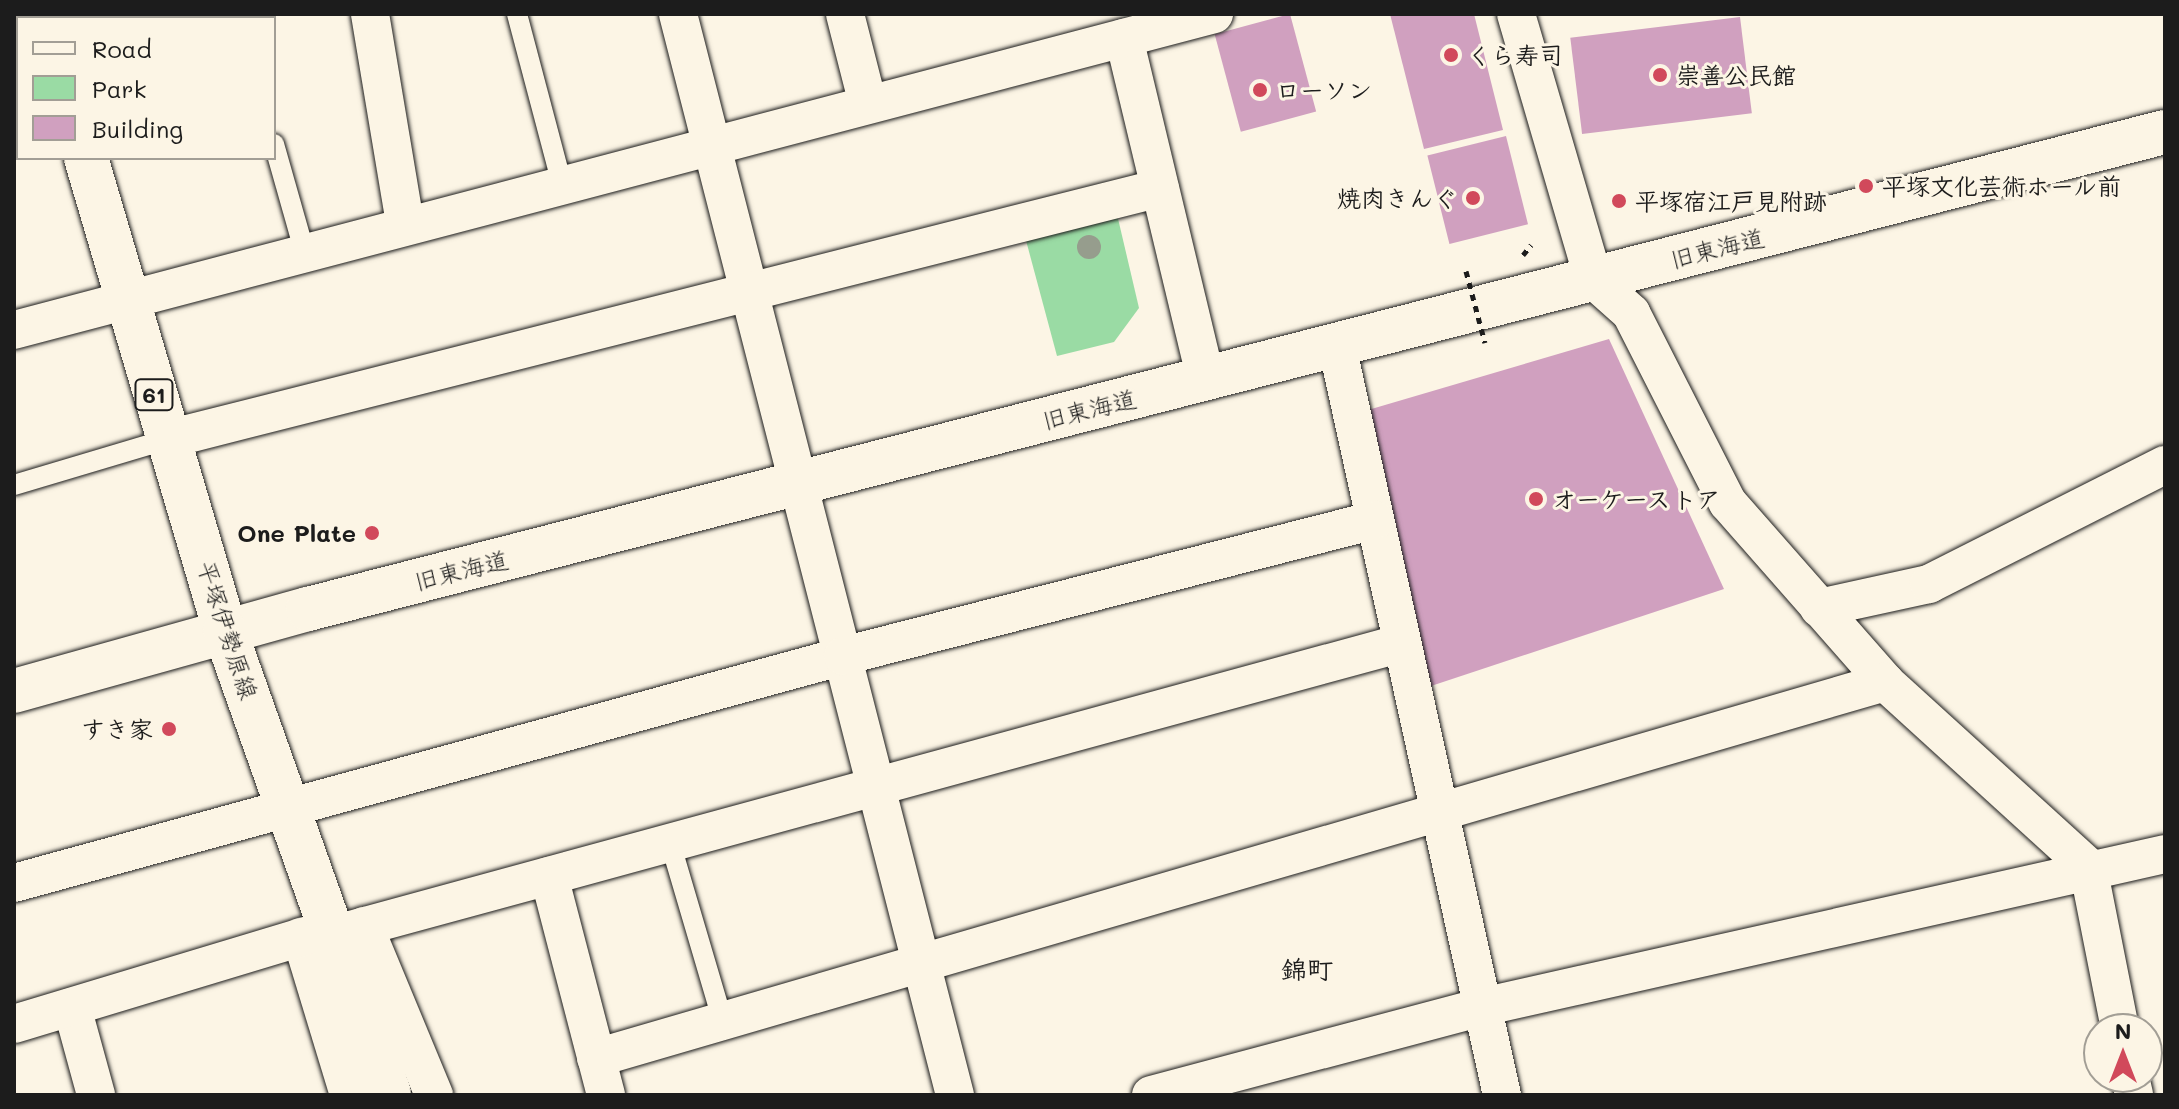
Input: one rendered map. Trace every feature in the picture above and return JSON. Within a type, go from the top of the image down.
[{"type":"street","points":[[370,14],[405,224]]},
{"type":"street","points":[[678,14],[955,1095]]},
{"type":"street","points":[[845,14],[868,104]]},
{"type":"street","points":[[14,330],[124,296],[1214,14]]},
{"type":"street","points":[[1516,14],[1594,280],[1631,313],[1728,503],[1885,682],[2088,867],[2117,1013]]},
{"type":"street","points":[[1124,38],[1206,379]]},
{"type":"street","name":"旧東海道","points":[[14,691],[225,631],[2165,132]]},
{"type":"street","name":"平塚伊勢原線","points":[[87,160],[124,296],[225,631],[289,804],[389,1095]]},
{"type":"street","points":[[168,439],[1160,188]]},
{"type":"street","points":[[1337,346],[1502,1095]]},
{"type":"street","points":[[1819,608],[1929,584],[2165,465]]},
{"type":"street","points":[[14,883],[289,804],[843,656],[1375,520]]},
{"type":"street","points":[[14,1024],[331,932],[549,876],[1402,643]]},
{"type":"street","points":[[596,1058],[1885,682]]},
{"type":"street","points":[[1151,1095],[1482,1007],[2088,867],[2165,854]]},
{"type":"street","points":[[549,876],[606,1095]]},
{"type":"street","points":[[331,932],[349,1095]]},
{"type":"street","points":[[331,932],[434,1095]]},
{"type":"street","points":[[72,1007],[96,1095]]},
{"type":"lane","points":[[517,14],[562,184]]},
{"type":"lane","points":[[276,151],[304,250]]},
{"type":"lane","points":[[14,485],[168,439]]},
{"type":"lane","points":[[670,842],[723,1022]]},
{"type":"path","points":[[1522,257],[1531,245]]},
{"type":"path","points":[[1466,271],[1485,343]]},
{"type":"green space","points":[[1116,210],[1139,308],[1114,342],[1057,356],[1024,233]]},
{"type":"building","points":[[1290,14],[1316,112],[1241,132],[1215,34]]},
{"type":"building","points":[[1390,14],[1474,14],[1503,130],[1424,149]]},
{"type":"building","name":"崇善公民館","points":[[1740,17],[1752,113],[1582,134],[1570,38]]},
{"type":"building","points":[[1506,136],[1528,224],[1449,244],[1427,156]]},
{"type":"building","name":"オーケーストア","points":[[1609,339],[1724,589],[1431,686],[1368,410]]},
{"type":"place","name":"くら寿司","points":[[1451,55]]},
{"type":"place","name":"崇善公民館","points":[[1660,75]]},
{"type":"place","name":"ローソン","points":[[1260,90]]},
{"type":"place","name":"平塚文化芸術ホール前","points":[[1866,186]]},
{"type":"place","name":"焼肉きんぐ","points":[[1473,198]]},
{"type":"place","name":"平塚宿江戸見附跡","points":[[1619,201]]},
{"type":"place","name":"オーケーストア","points":[[1536,499]]},
{"type":"place","name":"One Plate","points":[[372,533]]},
{"type":"place","name":"すき家","points":[[169,729]]},
{"type":"district","name":"錦町","points":[[1307,970]]}]
